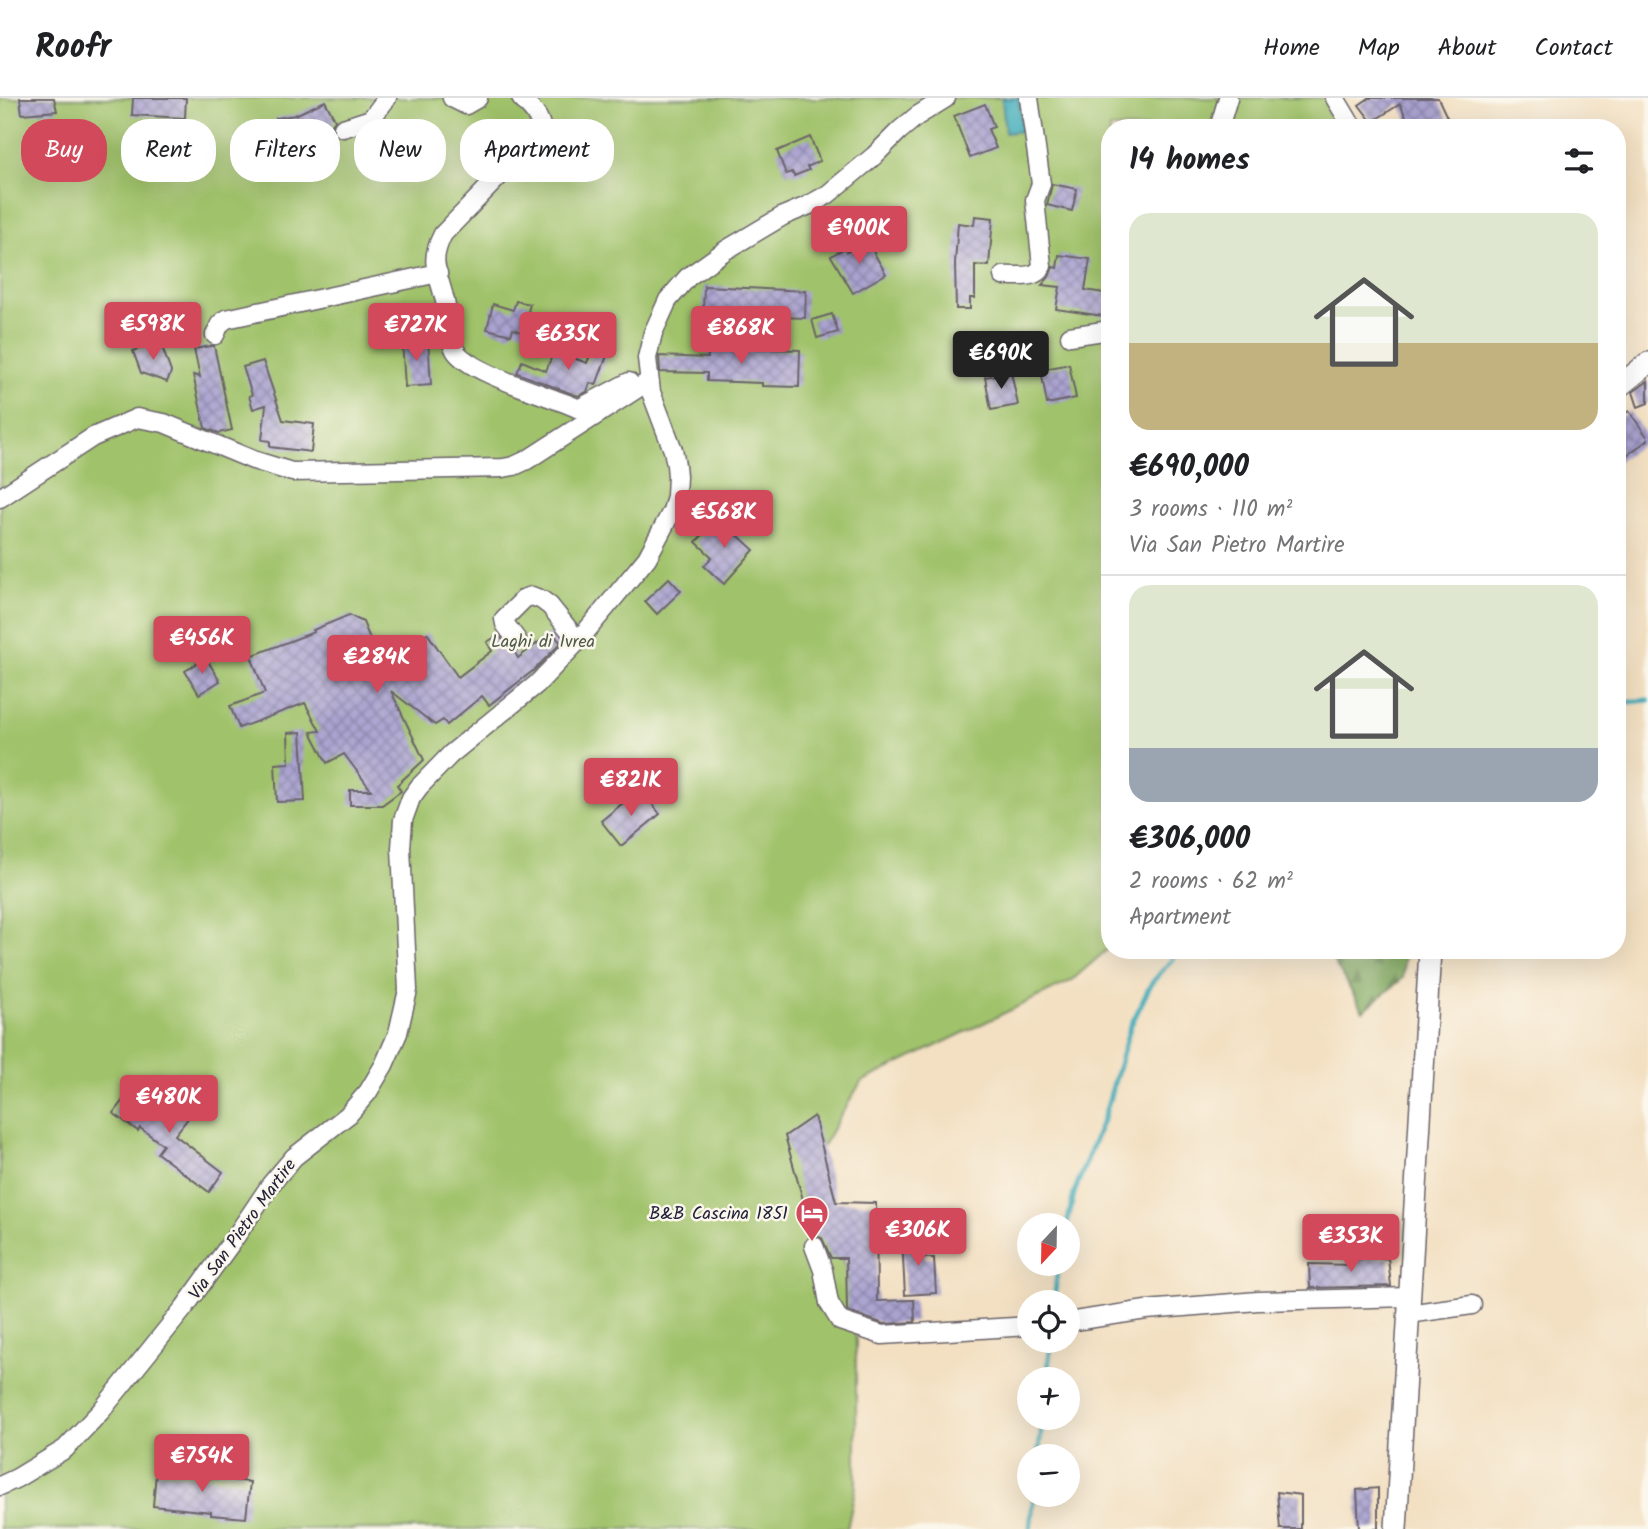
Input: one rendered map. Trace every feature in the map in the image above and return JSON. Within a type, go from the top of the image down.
[{"type":"main road","points":[[1626,381],[1648,363]]},
{"type":"main road","points":[[1395,1529],[1429,959]]},
{"type":"street","points":[[343,128],[372,119],[387,98]]},
{"type":"street","points":[[452,98],[466,105],[478,98]]},
{"type":"street","points":[[521,98],[540,120],[540,134],[439,241],[434,262],[447,304],[450,338],[455,349],[460,357],[482,371],[577,408],[649,377]]},
{"type":"street","name":"Via San Pietro Martire","points":[[0,1486],[65,1449],[116,1392],[184,1308],[271,1184],[294,1157],[348,1115],[368,1092],[384,1065],[398,1033],[408,989],[401,848],[403,820],[411,798],[451,754],[537,684],[578,641],[646,558],[672,510],[676,496],[676,465],[651,391],[649,377],[649,346],[668,300],[688,277],[726,250],[827,195],[899,131],[946,98]]},
{"type":"street","points":[[1003,276],[1034,275],[1042,266],[1035,200],[1041,184],[1030,98]]},
{"type":"street","points":[[1222,119],[1228,98]]},
{"type":"street","points":[[1335,98],[1348,119]]},
{"type":"street","points":[[215,335],[220,324],[226,319],[438,273]]},
{"type":"street","points":[[1070,336],[1101,331]]},
{"type":"street","points":[[0,498],[93,437],[137,418],[164,423],[253,460],[292,472],[514,466],[527,460],[649,377]]},
{"type":"street","points":[[517,640],[504,619],[526,598],[532,596],[550,606],[578,641]]},
{"type":"street","points":[[814,1246],[823,1270],[830,1303],[840,1321],[882,1335],[1017,1327]]},
{"type":"street","points":[[1080,1320],[1146,1310],[1258,1301],[1472,1305]]},
{"type":"green space","name":"Laghi di Ivrea","points":[[0,98],[1339,98],[1347,119],[1101,119],[1101,955],[1071,981],[861,1082],[816,1157],[840,1236],[856,1339],[856,1486],[847,1529],[0,1529]]},
{"type":"green space","points":[[1332,959],[1404,959],[1403,978],[1363,1011]]},
{"type":"water","points":[[1002,98],[1019,98],[1022,131],[1005,133]]},
{"type":"building","points":[[20,98],[54,98],[57,111],[22,114]]},
{"type":"building","points":[[133,98],[186,98],[185,118],[132,115]]},
{"type":"building","points":[[1369,98],[1438,98],[1448,119],[1407,119],[1400,104],[1377,119],[1370,119],[1359,105]]},
{"type":"building","points":[[325,101],[334,119],[276,119],[295,115]]},
{"type":"building","points":[[985,104],[994,127],[988,129],[996,148],[970,158],[954,116]]},
{"type":"building","points":[[810,137],[820,161],[807,167],[809,170],[794,176],[792,172],[786,174],[777,151]]},
{"type":"building","points":[[1052,184],[1077,189],[1072,211],[1047,205]]},
{"type":"building","points":[[975,216],[993,218],[989,266],[975,265],[975,298],[970,298],[970,309],[956,309],[958,223],[974,225]]},
{"type":"building","points":[[867,241],[886,274],[853,293],[831,256],[845,248],[847,252]]},
{"type":"building","points":[[1059,255],[1090,259],[1085,290],[1101,293],[1101,316],[1056,309],[1060,287],[1042,285],[1053,267],[1057,268]]},
{"type":"building","points":[[704,286],[806,291],[805,318],[703,314]]},
{"type":"building","points":[[516,301],[530,304],[523,332],[513,329],[511,335],[487,329],[493,304],[513,310]]},
{"type":"building","points":[[832,314],[838,332],[817,338],[812,320]]},
{"type":"building","points":[[428,339],[431,385],[405,387],[402,340]]},
{"type":"building","points":[[160,341],[171,372],[167,382],[141,373],[133,351]]},
{"type":"building","points":[[214,346],[232,430],[219,433],[205,428],[193,375],[200,377],[194,349]]},
{"type":"building","points":[[593,347],[608,353],[596,385],[590,383],[587,392],[578,396],[517,373],[522,361],[546,371],[554,351],[587,363]]},
{"type":"building","points":[[708,347],[800,350],[799,387],[707,381],[707,373],[660,372],[659,356],[708,358]]},
{"type":"building","points":[[263,361],[283,420],[314,424],[311,452],[270,447],[270,441],[262,440],[266,405],[253,409],[249,396],[252,395],[243,367]]},
{"type":"building","points":[[1069,364],[1076,398],[1047,404],[1041,370]]},
{"type":"building","points":[[1011,372],[1018,405],[991,410],[985,377]]},
{"type":"building","points":[[1648,381],[1648,403],[1638,407],[1633,392]]},
{"type":"building","points":[[1629,411],[1648,440],[1626,456],[1626,413]]},
{"type":"building","points":[[718,517],[754,550],[724,584],[704,566],[712,557],[696,542]]},
{"type":"building","points":[[669,578],[681,591],[657,614],[645,601]]},
{"type":"building","points":[[349,615],[363,622],[381,665],[427,633],[458,677],[492,651],[487,642],[499,635],[518,658],[552,632],[561,643],[534,670],[489,705],[482,696],[447,725],[443,720],[435,725],[391,691],[424,760],[397,785],[401,791],[382,805],[350,805],[350,790],[371,790],[344,754],[327,763],[311,732],[320,731],[305,703],[239,728],[230,706],[265,693],[251,656],[314,632],[313,630]]},
{"type":"building","points":[[206,658],[220,681],[199,694],[185,671]]},
{"type":"building","points":[[301,732],[305,801],[277,802],[275,764],[289,763],[288,733]]},
{"type":"building","points":[[640,789],[660,814],[621,846],[601,821]]},
{"type":"building","points":[[148,1086],[189,1117],[175,1135],[223,1172],[209,1192],[157,1153],[163,1145],[113,1113],[124,1099],[133,1106]]},
{"type":"building","points":[[814,1116],[836,1202],[876,1203],[877,1301],[914,1300],[915,1322],[884,1324],[847,1311],[846,1258],[831,1258],[822,1238],[813,1235],[785,1136]]},
{"type":"building","points":[[924,1238],[925,1258],[934,1258],[936,1293],[905,1295],[902,1239]]},
{"type":"building","points":[[1388,1258],[1391,1286],[1310,1288],[1309,1264],[1352,1265],[1352,1259]]},
{"type":"building","points":[[156,1472],[250,1482],[246,1518],[153,1506]]},
{"type":"building","points":[[1378,1488],[1378,1529],[1359,1529],[1357,1490]]},
{"type":"building","points":[[1277,1492],[1301,1495],[1301,1529],[1280,1529]]},
{"type":"waterway","points":[[1626,702],[1648,700]]},
{"type":"waterway","points":[[1070,1213],[1074,1193],[1105,1114],[1130,1027],[1151,984],[1172,959]]},
{"type":"waterway","points":[[1055,1290],[1057,1276]]},
{"type":"waterway","points":[[1048,1367],[1050,1353]]},
{"type":"waterway","points":[[1040,1444],[1041,1430]]},
{"type":"waterway","points":[[1030,1529],[1033,1507]]},
{"type":"place","name":"B&B Cascina 1851","points":[[812,1243]]}]
